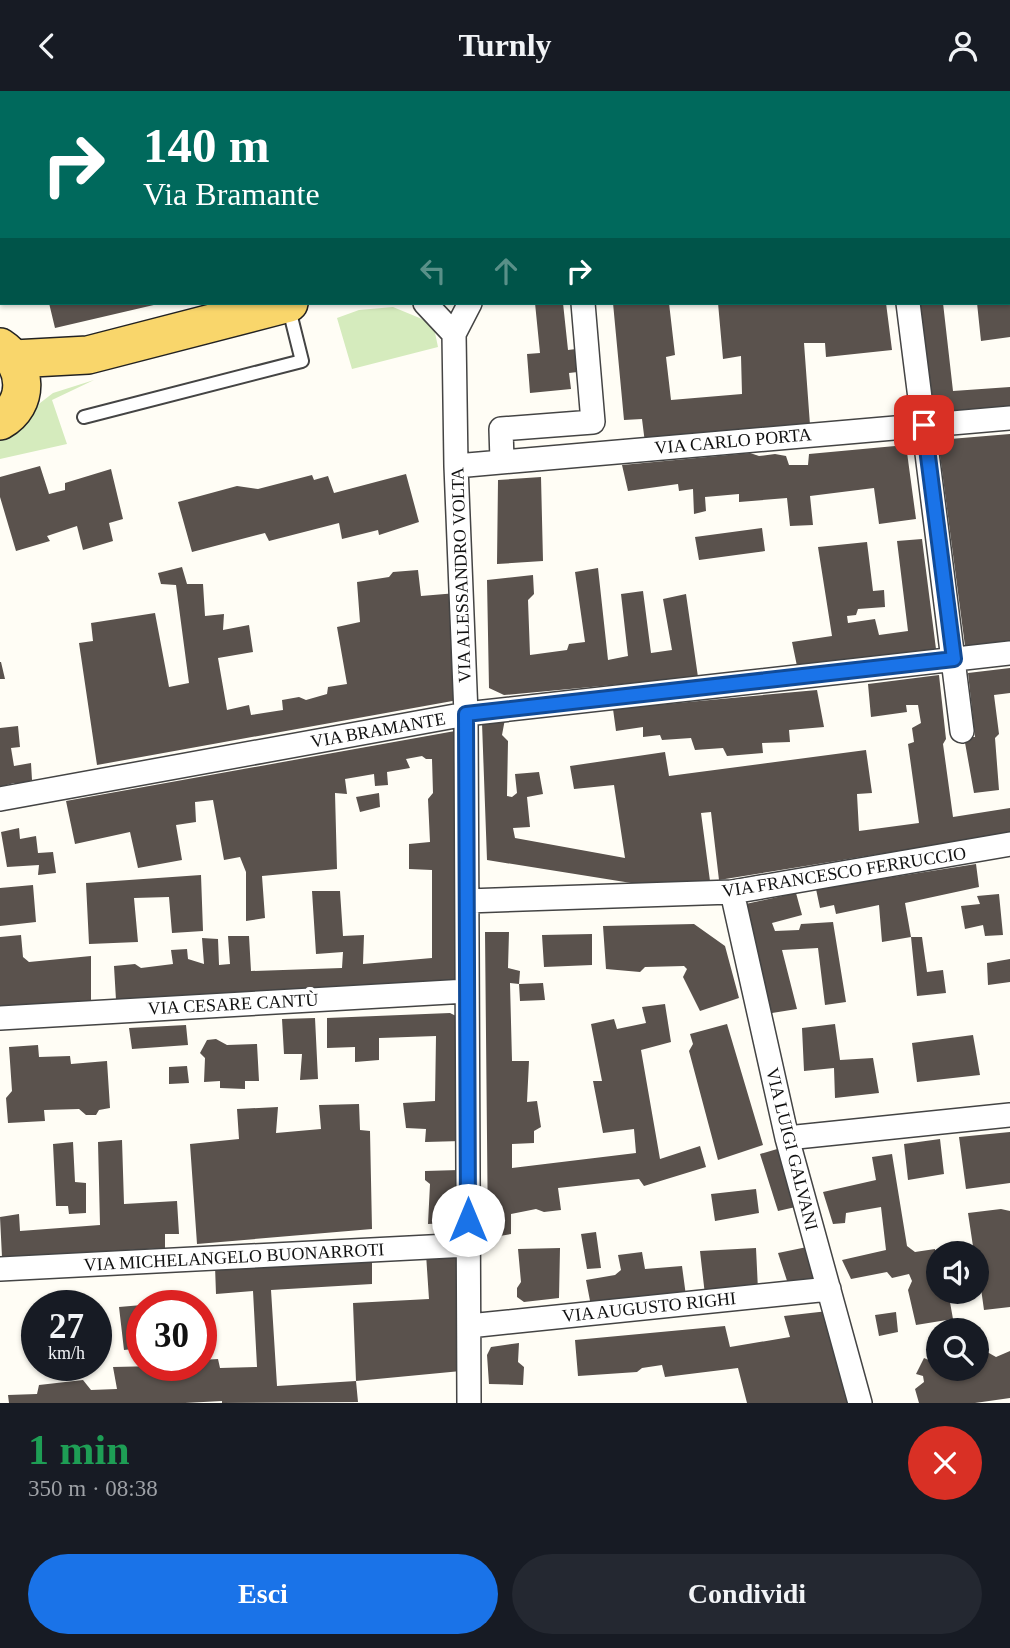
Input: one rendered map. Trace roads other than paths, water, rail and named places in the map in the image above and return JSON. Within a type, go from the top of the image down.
[{"type":"main road","points":[[7,353],[88,355],[277,305]]},
{"type":"main road","points":[[7,353],[21,371],[23,389],[9,413]]},
{"type":"main road","points":[[9,413],[88,355]]},
{"type":"street","points":[[427,305],[454,334]]},
{"type":"street","name":"VIA ALESSANDRO VOLTA","points":[[469,305],[454,334],[456,466],[466,714],[469,1403]]},
{"type":"street","points":[[502,461],[501,429],[593,422],[583,305]]},
{"type":"street","points":[[908,305],[962,731]]},
{"type":"street","name":"VIA CARLO PORTA","points":[[456,466],[1010,418]]},
{"type":"street","name":"VIA BRAMANTE","points":[[0,799],[466,714],[1010,653]]},
{"type":"street","name":"VIA FRANCESCO FERRUCCIO","points":[[467,901],[732,892],[1010,844]]},
{"type":"street","name":"VIA LUIGI GALVANI","points":[[732,892],[787,1138],[860,1403]]},
{"type":"street","name":"VIA CESARE CANTÙ","points":[[0,1018],[467,991]]},
{"type":"street","points":[[787,1138],[1010,1115]]},
{"type":"street","name":"VIA MICHELANGELO BUONARROTI","points":[[0,1269],[468,1245]]},
{"type":"street","name":"VIA AUGUSTO RIGHI","points":[[470,1326],[830,1289]]},
{"type":"lane","points":[[84,417],[302,361],[286,305]]}]
